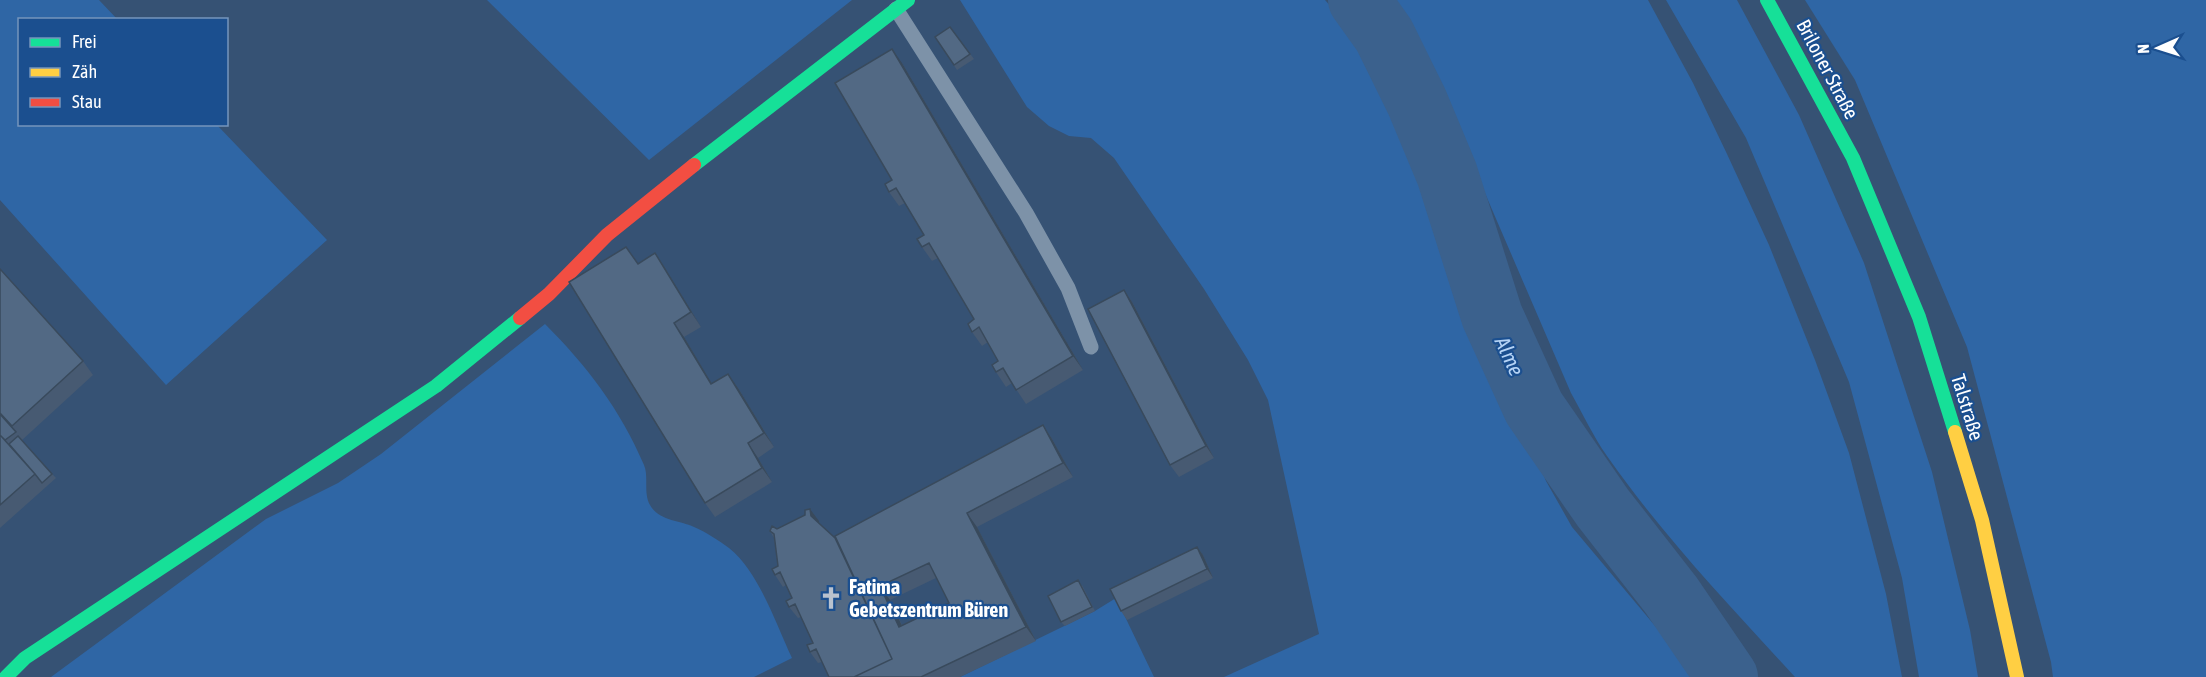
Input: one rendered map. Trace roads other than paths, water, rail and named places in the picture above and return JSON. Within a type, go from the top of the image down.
[{"type":"street","name":"Briloner Straße","points":[[1767,0],[1854,158]]},
{"type":"street","points":[[6,677],[25,658],[436,386],[549,294],[607,235],[666,186],[902,5]]},
{"type":"street","name":"Talstraße","points":[[1854,158],[1919,317],[1982,519],[2017,677]]},
{"type":"lane","points":[[902,5],[1068,288],[1091,347]]},
{"type":"waterway","name":"Alme","points":[[1359,0],[1384,35],[1417,102],[1447,174],[1492,316],[1534,408],[1603,508],[1671,595],[1727,677]]},
{"type":"place","name":"Fatima Gebetszentrum Büren","points":[[831,598]]}]
